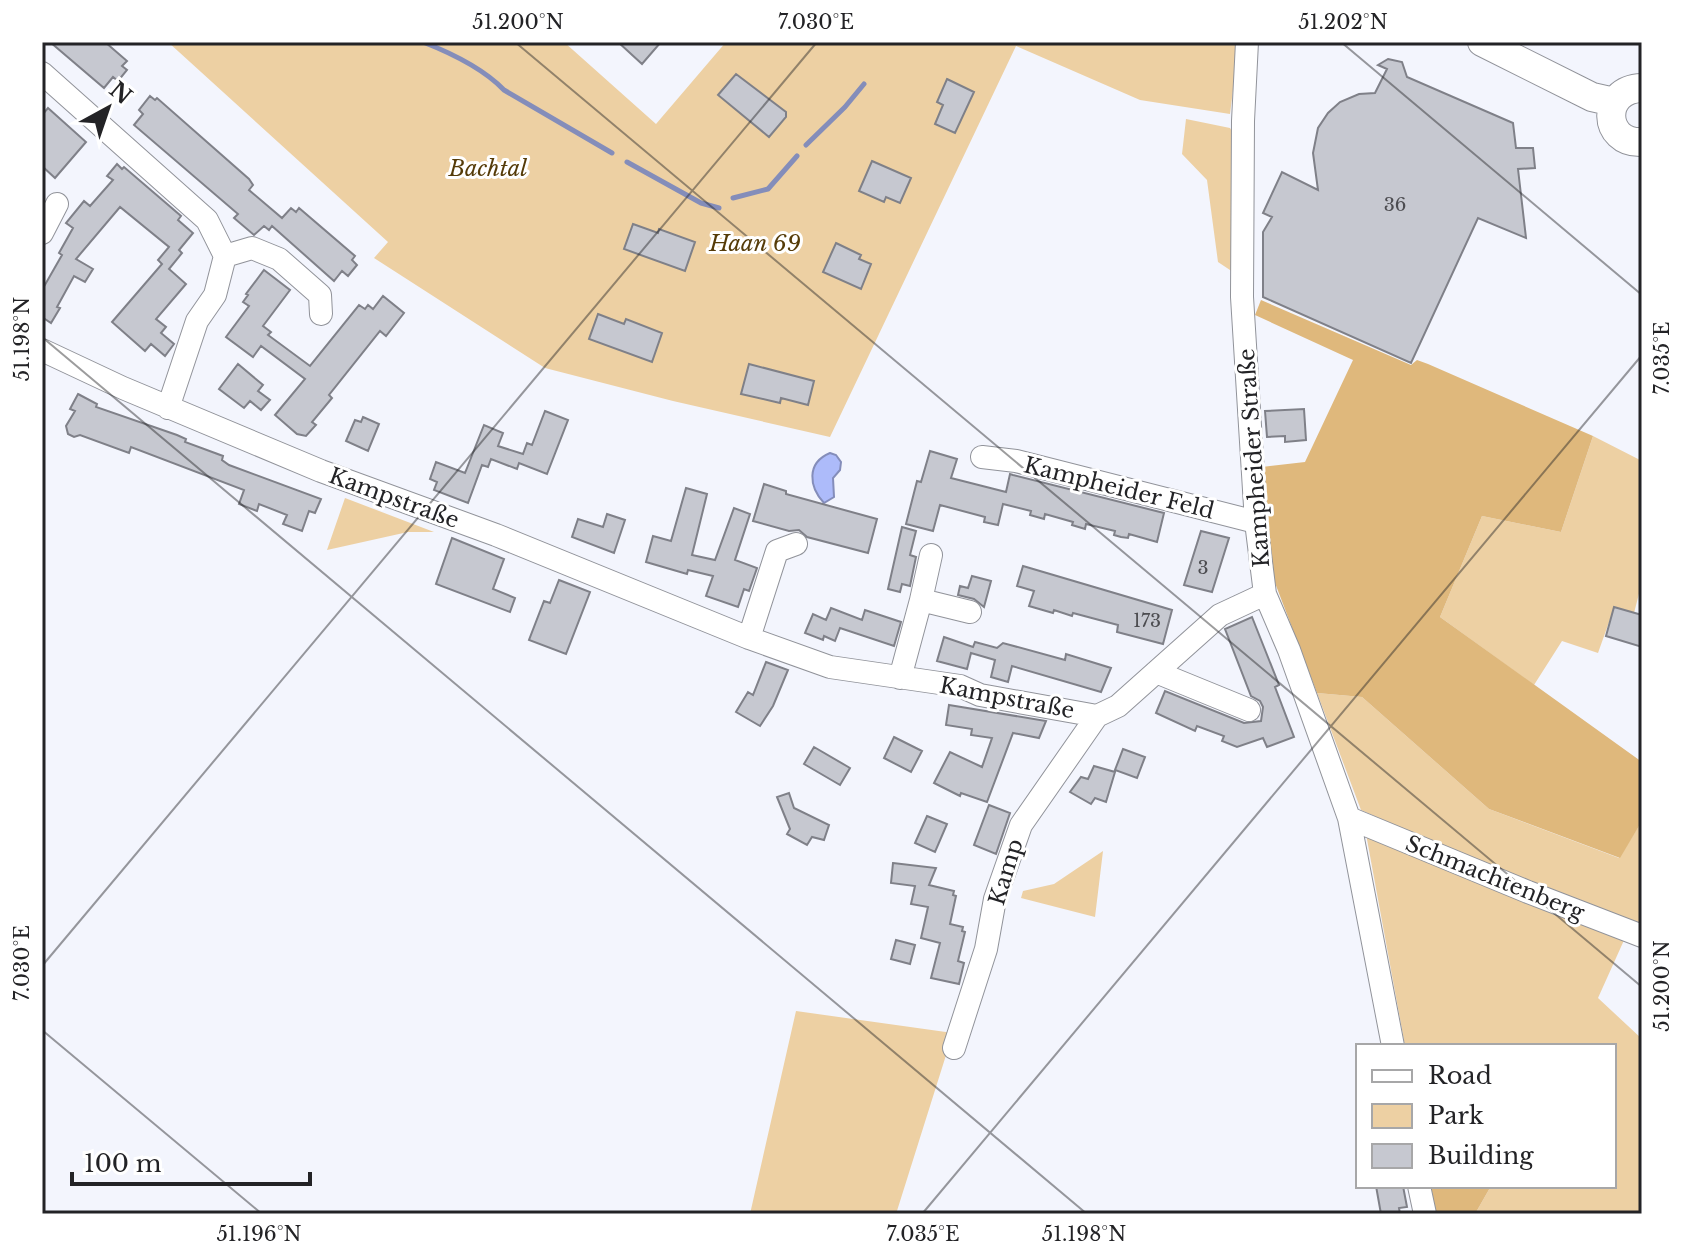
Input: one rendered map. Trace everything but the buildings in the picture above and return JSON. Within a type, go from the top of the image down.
[{"type":"main road","points":[[1482,42],[1592,97],[1614,102]]},
{"type":"main road","points":[[1642,88],[1625,91],[1614,102],[1611,120],[1614,128],[1627,141],[1642,142]]},
{"type":"street","name":"Kampheider Straße","points":[[1247,42],[1243,121],[1242,297],[1256,522],[1265,594],[1289,650],[1349,818],[1393,1044]]},
{"type":"street","points":[[42,73],[207,220],[225,256],[215,295],[197,321],[168,408]]},
{"type":"street","points":[[42,233],[57,204]]},
{"type":"street","points":[[225,256],[252,248],[279,259],[320,295],[321,314]]},
{"type":"street","name":"Kampstraße","points":[[42,350],[168,408],[321,471],[496,535],[749,638],[830,667],[960,686],[980,695],[1097,716],[1118,706],[1220,615],[1265,594]]},
{"type":"street","name":"Kampheider Feld","points":[[982,457],[1016,461],[1256,522]]},
{"type":"street","points":[[749,638],[777,551],[796,544]]},
{"type":"street","points":[[900,678],[931,555]]},
{"type":"street","points":[[921,600],[970,612]]},
{"type":"street","points":[[1156,672],[1249,710]]},
{"type":"street","name":"Kamp","points":[[954,1048],[986,949],[995,899],[1021,825],[1097,716]]},
{"type":"street","name":"Schmachtenberg","points":[[1349,818],[1642,936]]},
{"type":"street","points":[[1419,1188],[1425,1214]]},
{"type":"green space","name":"Haan 69","points":[[168,42],[564,42],[656,124],[726,42],[1239,42],[1230,114],[1140,100],[1016,46],[830,437],[545,368],[374,258],[388,242]]},
{"type":"green space","points":[[1186,119],[1230,128],[1234,135],[1233,272],[1218,262],[1207,180],[1182,154]]},
{"type":"green space","points":[[1593,436],[1642,461],[1642,582],[1634,613],[1614,608],[1598,653],[1562,641],[1534,685],[1440,617],[1482,516],[1561,532]]},
{"type":"green space","points":[[345,498],[434,532],[408,532],[327,550]]},
{"type":"green space","points":[[1317,693],[1362,697],[1489,809],[1619,858],[1642,821],[1642,926],[1529,885],[1361,810]]},
{"type":"green space","points":[[1366,834],[1625,938],[1598,998],[1642,1039],[1642,1214],[1475,1214],[1490,1188],[1616,1188],[1616,1044],[1405,1044]]},
{"type":"green space","points":[[1103,851],[1095,917],[1021,898],[1023,891],[1054,884]]},
{"type":"green space","points":[[796,1011],[953,1033],[896,1214],[750,1214]]},
{"type":"shaded area","points":[[1261,300],[1411,365],[1417,360],[1428,364],[1593,436],[1561,532],[1482,516],[1440,617],[1642,762],[1642,821],[1620,858],[1489,809],[1362,697],[1317,693],[1267,562],[1262,467],[1305,462],[1353,360],[1255,315]]},
{"type":"shaded area","points":[[1431,1188],[1490,1188],[1475,1214],[1436,1214]]},
{"type":"water","points":[[830,453],[841,462],[840,470],[833,478],[834,497],[824,503],[815,490],[812,476],[817,463]]},
{"type":"waterway","points":[[423,42],[466,62],[504,90],[612,153]]},
{"type":"waterway","points":[[806,145],[864,84]]},
{"type":"waterway","points":[[733,198],[768,189],[797,156]]},
{"type":"waterway","points":[[627,162],[701,203],[719,208]]},
{"type":"park label","name":"Bachtal","points":[[488,168]]}]
